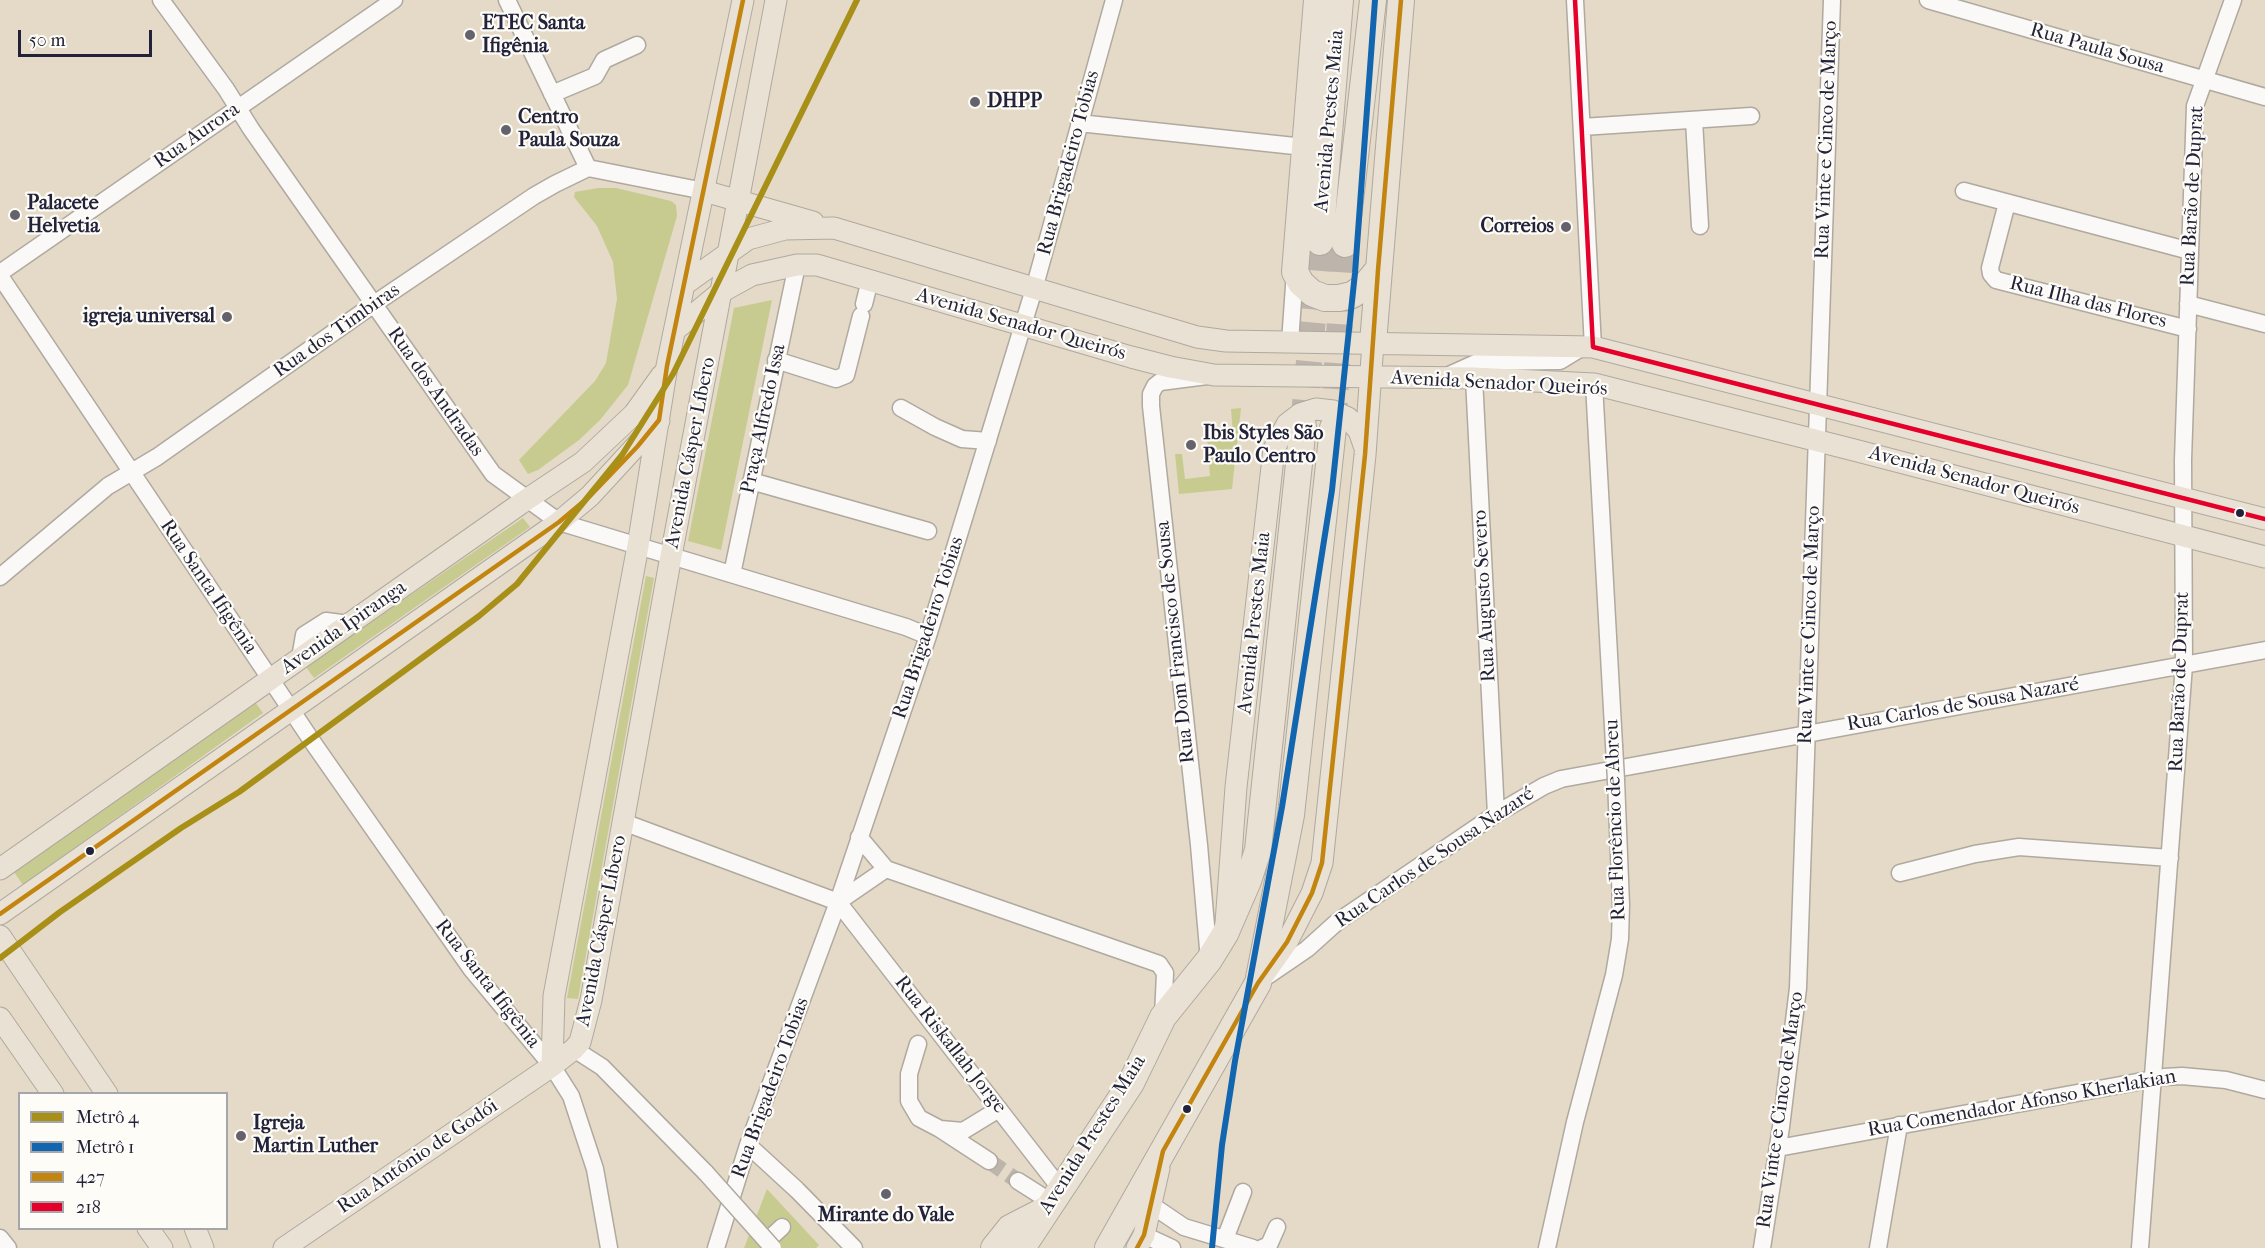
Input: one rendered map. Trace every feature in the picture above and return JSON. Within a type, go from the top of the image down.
[{"type":"highway","points":[[1317,0],[1295,272],[1301,283],[1312,292],[1325,297],[1339,298],[1352,295],[1364,287],[1378,270]]},
{"type":"highway","name":"Avenida Prestes Maia","points":[[1340,0],[1333,243],[1373,0]]},
{"type":"highway","points":[[1373,343],[1401,0]]},
{"type":"highway","name":"Avenida Prestes Maia","points":[[1022,1248],[1131,1083],[1163,1017],[1209,960],[1225,934],[1248,881],[1258,850],[1303,426]]},
{"type":"highway","name":"Avenida Prestes Maia","points":[[1108,1248],[1258,983],[1291,815],[1333,428]]},
{"type":"highway","points":[[994,1248],[1010,1228],[1052,1200]]},
{"type":"main road","name":"Avenida Cásper Líbero","points":[[552,1066],[554,996],[638,546],[668,366],[743,0]]},
{"type":"main road","name":"Avenida Cásper Líbero","points":[[552,1066],[580,1042],[591,1000],[671,556],[776,0]]},
{"type":"main road","points":[[704,190],[834,228]]},
{"type":"main road","name":"Avenida Senador Queirós","points":[[685,284],[748,239],[771,231],[834,228],[1197,337],[1226,341],[1588,347],[2265,519]]},
{"type":"main road","name":"Avenida Senador Queirós","points":[[675,330],[721,292],[752,274],[796,265],[817,265],[1141,360],[1214,375],[1474,378],[1594,384],[2265,557]]},
{"type":"main road","name":"Avenida Prestes Maia","points":[[1258,983],[1287,942],[1312,893],[1322,862],[1365,455],[1373,343]]},
{"type":"main road","name":"Avenida Ipiranga","points":[[0,869],[583,462],[634,414],[652,392],[668,366]]},
{"type":"main road","name":"Avenida Prestes Maia","points":[[1225,934],[1236,787],[1274,449],[1282,431],[1293,418],[1308,411],[1324,409],[1341,414],[1354,424],[1363,438],[1365,455]]},
{"type":"main road","name":"Avenida Ipiranga","points":[[0,914],[558,522],[590,496],[637,447],[659,420]]},
{"type":"main road","points":[[0,936],[106,1092]]},
{"type":"main road","points":[[0,1018],[52,1092]]},
{"type":"main road","name":"Rua Antônio de Godói","points":[[284,1248],[552,1066]]},
{"type":"main road","name":"Avenida Prestes Maia","points":[[1141,1241],[1163,1151]]},
{"type":"main road","points":[[149,1230],[162,1248]]},
{"type":"main road","points":[[196,1230],[202,1248]]},
{"type":"street","name":"Rua dos Andradas","points":[[161,0],[493,474],[558,522],[906,627],[928,636]]},
{"type":"street","name":"Rua Aurora","points":[[0,274],[394,0]]},
{"type":"street","points":[[507,0],[588,168],[704,190]]},
{"type":"street","name":"Rua Brigadeiro Tobias","points":[[716,1248],[748,1146],[838,902],[928,636],[1034,289],[1114,0]]},
{"type":"street","points":[[1442,378],[1478,362],[1560,361],[1588,347],[1582,127],[1575,0]]},
{"type":"street","name":"Rua Vinte e Cinco de Março","points":[[1762,1248],[1778,1148],[1798,988],[1832,0]]},
{"type":"street","name":"Rua Paula Sousa","points":[[1928,0],[2265,97]]},
{"type":"street","name":"Rua Barão de Duprat","points":[[2140,1248],[2184,665],[2184,499],[2195,106],[2233,0]]},
{"type":"street","points":[[552,94],[595,76],[604,60],[637,45]]},
{"type":"street","points":[[1582,127],[1751,116]]},
{"type":"street","points":[[1694,120],[1700,226]]},
{"type":"street","points":[[1079,123],[1304,147]]},
{"type":"street","name":"Rua dos Timbiras","points":[[0,577],[108,486],[157,457],[374,304],[534,196],[588,168]]},
{"type":"street","points":[[1964,190],[2190,251]]},
{"type":"street","name":"Rua Ilha das Flores","points":[[2007,203],[1990,268],[1996,280],[2188,329]]},
{"type":"street","name":"Praça Alfredo Issa","points":[[732,574],[796,265]]},
{"type":"street","points":[[1290,342],[1295,272]]},
{"type":"street","name":"Rua Santa Ifigênia","points":[[0,274],[291,710],[472,970],[552,1066],[571,1096],[596,1169],[609,1248]]},
{"type":"street","points":[[776,360],[837,379],[846,375],[870,280]]},
{"type":"street","points":[[2188,304],[2265,324]]},
{"type":"street","name":"Rua Dom Francisco de Sousa","points":[[1209,960],[1151,394],[1160,382],[1214,375]]},
{"type":"street","name":"Rua Augusto Severo","points":[[1474,378],[1496,814]]},
{"type":"street","name":"Rua Florêncio de Abreu","points":[[1547,1248],[1575,1122],[1614,975],[1620,939],[1621,905],[1616,780],[1594,384]]},
{"type":"street","points":[[901,408],[962,439],[988,441]]},
{"type":"street","points":[[752,481],[928,531]]},
{"type":"street","name":"Rua Carlos de Sousa Nazaré","points":[[1258,983],[1307,949],[1337,922],[1496,814],[1544,786],[1561,779],[2265,650]]},
{"type":"street","points":[[623,822],[838,902],[886,869]]},
{"type":"street","points":[[859,837],[886,869],[1158,964],[1165,973],[1163,1017]]},
{"type":"street","points":[[1900,873],[1975,854],[2019,847],[2170,858]]},
{"type":"street","name":"Rua Riskallah Jorge","points":[[838,902],[999,1109],[1052,1200]]},
{"type":"street","points":[[918,1044],[909,1074],[909,1101],[919,1118],[989,1161]]},
{"type":"street","points":[[574,1049],[602,1067],[706,1173],[770,1244],[782,1227]]},
{"type":"street","name":"Rua Comendador Afonso Kherlakian","points":[[1778,1148],[2152,1078],[2182,1076],[2226,1080],[2265,1090]]},
{"type":"street","points":[[940,1129],[963,1131],[999,1109]]},
{"type":"street","points":[[1878,1248],[1899,1125]]},
{"type":"street","points":[[748,1146],[797,1190],[846,1245]]},
{"type":"street","points":[[1018,1180],[1052,1200]]},
{"type":"street","points":[[1225,1239],[1243,1192]]},
{"type":"street","points":[[1150,1204],[1184,1227],[1253,1248]]},
{"type":"street","points":[[1262,1248],[1269,1245],[1277,1227]]},
{"type":"street","points":[[0,1238],[8,1248]]},
{"type":"street","points":[[1141,1241],[1172,1248]]},
{"type":"green space","points":[[616,188],[671,201],[676,205],[677,216],[628,385],[600,420],[579,440],[538,470],[528,474],[519,460],[595,381],[606,363],[617,299],[613,262],[597,226],[574,197],[575,192]]},
{"type":"green space","points":[[772,300],[721,550],[688,541],[734,308]]},
{"type":"green space","points":[[1241,408],[1232,489],[1179,494],[1175,454],[1182,454],[1185,479],[1210,476],[1207,436],[1233,434],[1231,409]]},
{"type":"green space","points":[[523,518],[530,527],[314,678],[306,667]]},
{"type":"green space","points":[[646,576],[654,578],[578,999],[567,998]]},
{"type":"green space","points":[[255,702],[263,713],[23,885],[14,872]]},
{"type":"green space","points":[[767,1189],[819,1245],[816,1248],[744,1248]]},
{"type":"tunnel","points":[[1303,426],[1320,242]]},
{"type":"tunnel","points":[[1333,428],[1345,244]]},
{"type":"tunnel","points":[[989,1161],[1018,1181]]},
{"type":"metro line","name":"4","points":[[0,958],[60,912],[181,828],[239,792],[479,616],[517,584],[622,455],[673,374],[857,0]]},
{"type":"metro line","name":"1","points":[[1212,1248],[1222,1145],[1235,1061],[1282,807],[1332,490],[1355,273],[1375,0]]},
{"type":"transit line","name":"427","points":[[0,914],[559,522],[590,496],[637,447],[659,420],[667,366],[743,0]]},
{"type":"transit line","name":"427","points":[[1137,1248],[1144,1235],[1163,1151],[1258,983],[1287,942],[1312,893],[1322,863],[1365,455],[1401,0]]},
{"type":"transit line","name":"218","points":[[1575,0],[1593,347],[2265,519]]},
{"type":"place","name":"ETEC Santa Ifigênia","points":[[470,35]]},
{"type":"place","name":"DHPP","points":[[975,102]]},
{"type":"place","name":"Centro Paula Souza","points":[[506,130]]},
{"type":"place","name":"Palacete Helvetia","points":[[15,215]]},
{"type":"place","name":"Correios","points":[[1566,227]]},
{"type":"place","name":"igreja universal","points":[[227,317]]},
{"type":"place","name":"Ibis Styles São Paulo Centro","points":[[1191,445]]},
{"type":"place","name":"Igreja Martin Luther","points":[[241,1136]]},
{"type":"place","name":"Mirante do Vale","points":[[886,1194]]}]
